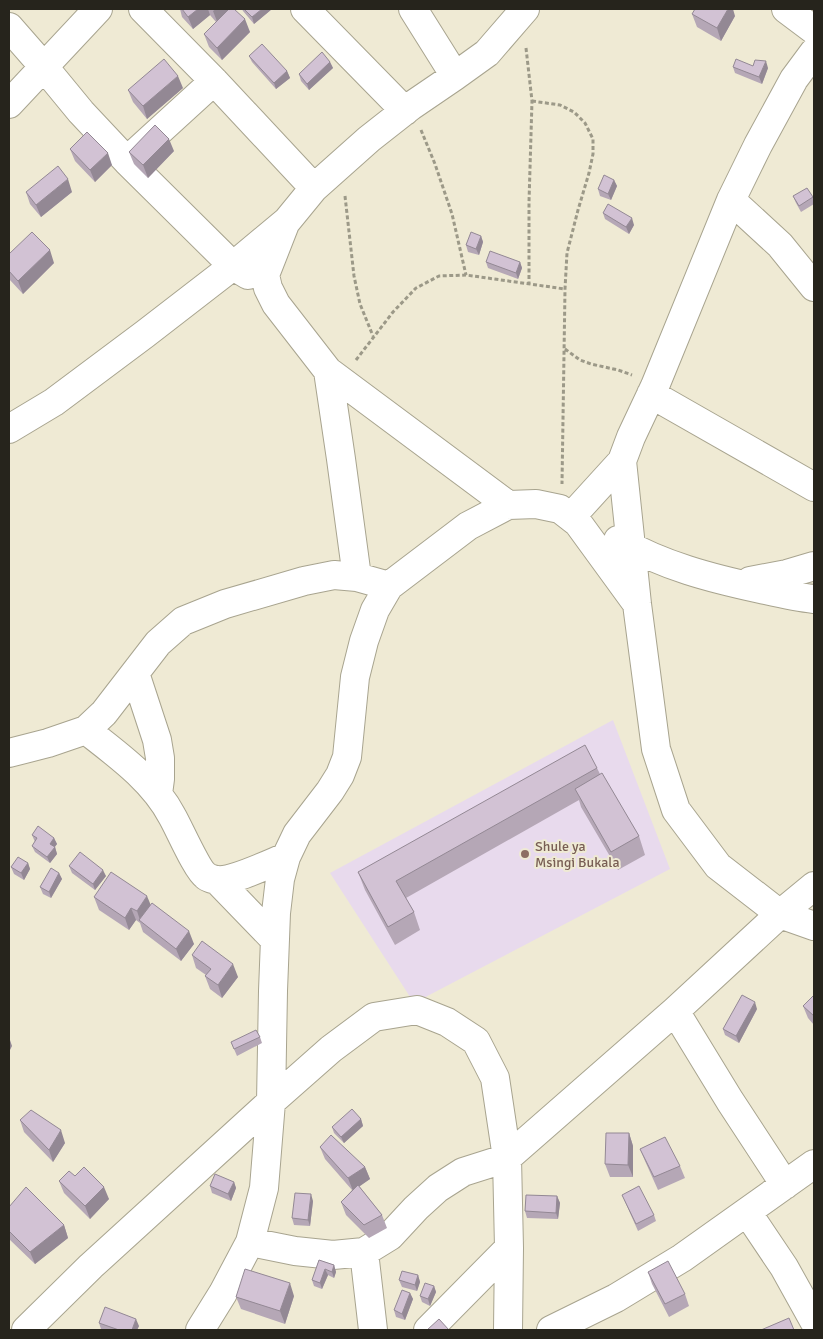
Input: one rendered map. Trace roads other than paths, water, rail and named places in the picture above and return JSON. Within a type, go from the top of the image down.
[{"type":"street","points":[[9,104],[98,9]]},
{"type":"street","points":[[143,9],[214,81],[314,188]]},
{"type":"street","points":[[305,9],[408,109]]},
{"type":"street","points":[[413,9],[455,76]]},
{"type":"street","points":[[786,9],[814,30]]},
{"type":"street","points":[[9,429],[54,402],[233,266],[286,221],[314,188],[369,139],[487,52],[523,11]]},
{"type":"street","points":[[9,27],[81,112],[127,161],[233,266],[268,288]]},
{"type":"street","points":[[569,517],[622,461],[731,200],[794,79],[814,52]]},
{"type":"street","points":[[127,161],[214,81]]},
{"type":"street","points":[[731,200],[780,245],[814,287]]},
{"type":"street","points":[[286,221],[265,275],[268,288],[276,304],[334,376],[508,505]]},
{"type":"street","points":[[334,376],[341,458],[357,577]]},
{"type":"street","points":[[653,390],[814,488]]},
{"type":"street","points":[[622,461],[637,604],[656,749],[676,810],[718,866],[780,914],[814,926]]},
{"type":"street","points":[[200,1330],[224,1293],[250,1242],[264,1188],[271,1102],[276,913],[280,879],[286,857],[297,834],[340,775],[346,757],[355,677],[364,640],[376,610],[389,586],[468,526],[508,505],[536,504],[603,532],[667,564],[736,584],[814,600]]},
{"type":"street","points":[[569,517],[637,604]]},
{"type":"street","points":[[736,584],[787,574],[814,566]]},
{"type":"street","points":[[9,753],[48,743],[86,730],[104,713],[158,643],[183,621],[225,604],[304,581],[334,575],[357,577],[389,586]]},
{"type":"street","points":[[135,673],[157,740],[160,758],[158,794]]},
{"type":"street","points":[[86,730],[143,777],[158,794],[171,814],[199,867],[206,876],[217,880],[275,940]]},
{"type":"street","points":[[217,880],[253,871],[286,857]]},
{"type":"street","points":[[250,1242],[295,1251],[333,1255],[364,1252],[390,1236],[438,1188],[463,1172],[506,1158],[675,1011],[780,914],[814,886]]},
{"type":"street","points":[[26,1330],[92,1266],[271,1102],[331,1050],[374,1017],[417,1010],[447,1022],[476,1042],[494,1078],[506,1158],[509,1248],[508,1330]]},
{"type":"street","points":[[675,1011],[730,1101],[785,1185]]},
{"type":"street","points":[[551,1330],[616,1298],[682,1258],[814,1164]]},
{"type":"street","points":[[747,1212],[784,1266],[814,1321]]},
{"type":"street","points":[[428,1330],[509,1248]]},
{"type":"street","points":[[364,1252],[373,1330]]},
{"type":"street","points":[[9,1322],[19,1330]]},
{"type":"place","name":"Shule ya Msingi Bukala","points":[[525,854]]}]
